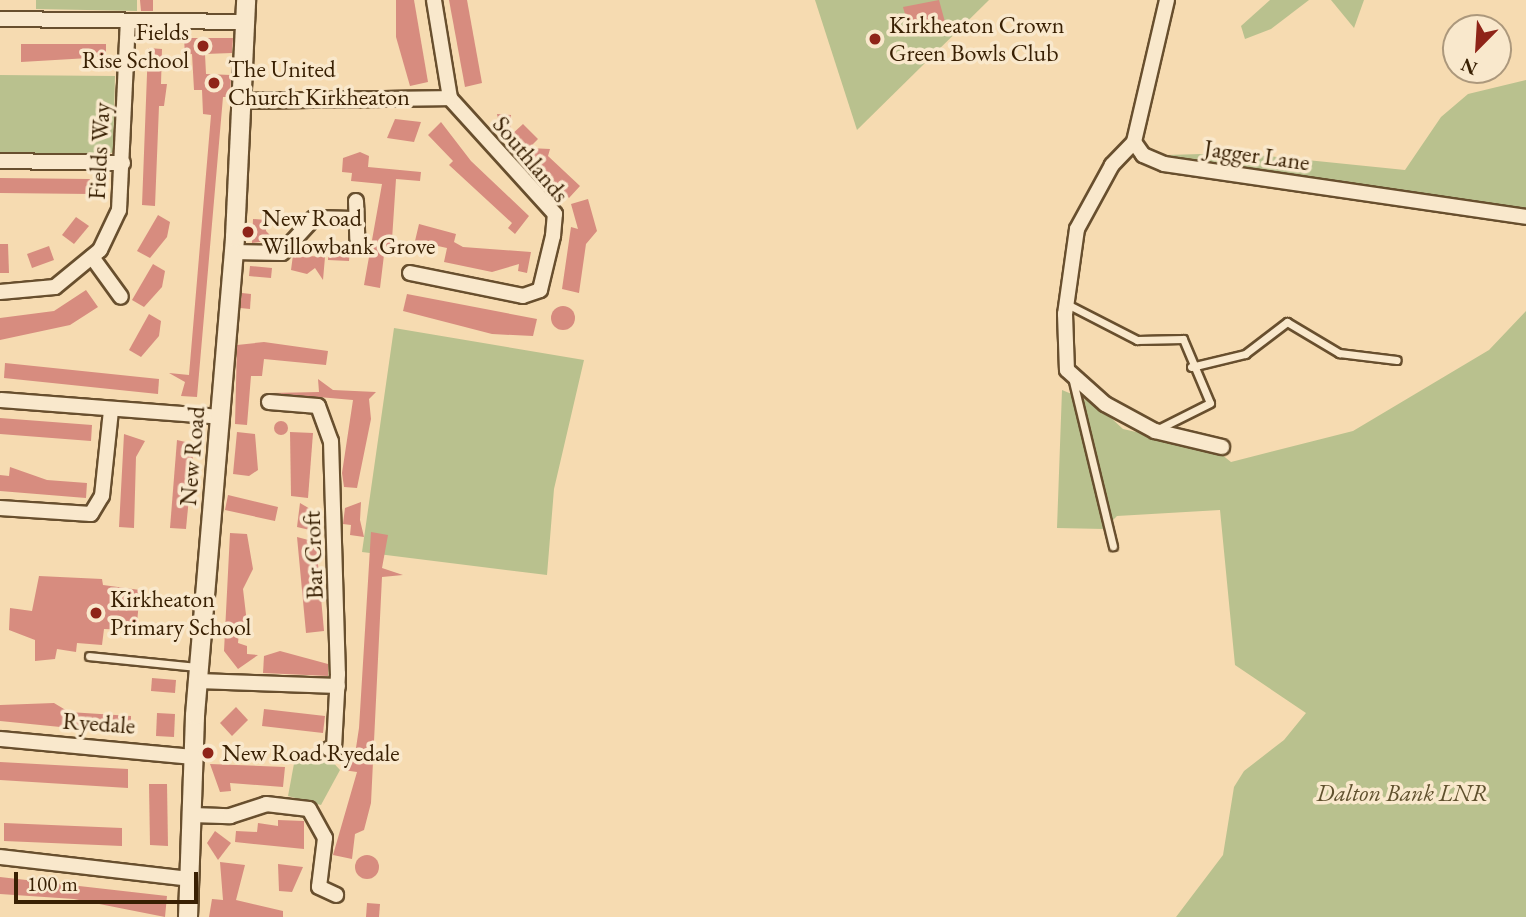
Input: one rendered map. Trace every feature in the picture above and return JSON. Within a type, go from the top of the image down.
[{"type":"street","name":"New Road","points":[[188,917],[198,674],[244,101],[246,0]]},
{"type":"street","points":[[244,101],[450,98],[434,0]]},
{"type":"street","points":[[1167,0],[1134,142],[1112,165],[1077,229],[1066,304],[1065,358],[1073,381],[1155,431],[1222,447]]},
{"type":"street","points":[[0,19],[246,22]]},
{"type":"street","name":"Fields Way","points":[[0,292],[55,287],[92,257],[119,210],[128,21]]},
{"type":"street","name":"Southlands","points":[[427,260],[417,274],[523,296],[540,290],[553,236],[555,215],[450,98]]},
{"type":"street","name":"Jagger Lane","points":[[1134,142],[1143,155],[1164,164],[1526,217]]},
{"type":"street","points":[[0,161],[122,163]]},
{"type":"street","points":[[356,201],[354,219],[357,239]]},
{"type":"street","points":[[233,252],[282,254],[314,218],[354,219]]},
{"type":"street","points":[[92,257],[121,298]]},
{"type":"street","points":[[1,400],[111,411],[220,417]]},
{"type":"street","name":"Bar Croft","points":[[269,402],[318,406],[331,441],[338,686],[334,749],[329,749]]},
{"type":"street","points":[[0,508],[91,514],[102,496],[111,411]]},
{"type":"street","points":[[198,674],[338,686]]},
{"type":"street","name":"Ryedale","points":[[0,739],[194,757]]},
{"type":"street","points":[[192,815],[230,816],[266,804],[309,809],[325,838],[315,890],[336,895]]},
{"type":"street","points":[[0,858],[191,878]]},
{"type":"lane","points":[[1066,304],[1137,340],[1183,339],[1191,367],[1209,405],[1155,431]]},
{"type":"lane","points":[[1191,367],[1245,354],[1287,322],[1339,353],[1397,360]]},
{"type":"lane","points":[[1073,381],[1113,546]]},
{"type":"lane","points":[[89,656],[198,674]]},
{"type":"green space","points":[[36,0],[137,0],[137,11],[36,9]]},
{"type":"green space","points":[[815,0],[989,0],[857,130]]},
{"type":"green space","points":[[1270,0],[1309,0],[1271,29],[1245,39],[1241,26]]},
{"type":"green space","points":[[1331,0],[1364,0],[1354,28]]},
{"type":"green space","points":[[0,75],[115,76],[113,152],[103,157],[0,155]]},
{"type":"green space","points":[[1526,80],[1526,209],[1166,155],[1237,153],[1405,170],[1441,117],[1468,94]]},
{"type":"green space","name":"Dalton Bank LNR","points":[[1526,311],[1526,917],[1176,917],[1223,855],[1234,787],[1244,771],[1284,740],[1306,713],[1235,665],[1220,510],[1117,516],[1104,529],[1057,528],[1062,390],[1096,404],[1123,429],[1216,450],[1231,462],[1353,431],[1489,350]]},
{"type":"green space","points":[[394,328],[584,360],[554,489],[547,575],[362,552]]},
{"type":"green space","points":[[296,753],[329,758],[340,770],[321,805],[288,796]]},
{"type":"building","points":[[140,0],[153,0],[153,11],[141,11]]},
{"type":"building","points":[[396,0],[414,0],[428,82],[410,86],[396,37]]},
{"type":"building","points":[[449,0],[467,0],[482,83],[465,87]]},
{"type":"building","points":[[939,0],[945,22],[910,32],[903,7]]},
{"type":"building","points":[[184,38],[233,38],[232,53],[205,54],[206,74],[231,75],[230,97],[223,97],[197,397],[181,396],[185,382],[169,373],[189,375],[211,115],[203,114],[202,90],[194,90],[192,54],[185,55]]},
{"type":"building","points":[[21,44],[106,44],[106,57],[21,62]]},
{"type":"building","points":[[148,48],[162,49],[161,84],[167,84],[164,106],[159,106],[155,206],[142,205]]},
{"type":"building","points":[[497,114],[511,115],[510,136],[523,124],[538,139],[529,148],[550,149],[548,156],[580,186],[569,198],[500,129]]},
{"type":"building","points":[[395,119],[421,122],[414,142],[387,138]]},
{"type":"building","points":[[441,122],[471,161],[529,216],[515,234],[508,228],[512,223],[449,165],[453,161],[428,135]]},
{"type":"building","points":[[360,152],[369,156],[368,167],[421,172],[420,181],[396,179],[391,255],[384,255],[380,288],[364,285],[382,184],[351,181],[352,173],[342,172],[343,158]]},
{"type":"building","points":[[0,178],[90,179],[90,194],[0,193]]},
{"type":"building","points":[[588,199],[597,231],[586,244],[579,293],[562,289],[571,227],[578,229],[571,204]]},
{"type":"building","points":[[158,215],[170,222],[167,237],[150,258],[137,251]]},
{"type":"building","points":[[76,217],[89,226],[74,244],[62,235]]},
{"type":"building","points":[[253,219],[267,220],[266,231],[275,240],[252,243]]},
{"type":"building","points":[[419,224],[456,234],[454,242],[463,247],[531,252],[527,273],[518,271],[519,264],[492,272],[444,262],[447,248],[415,241]]},
{"type":"building","points":[[0,244],[8,244],[9,273],[0,273]]},
{"type":"building","points":[[49,246],[54,260],[32,268],[27,254]]},
{"type":"building","points":[[329,246],[350,248],[349,261],[328,260]]},
{"type":"building","points":[[293,255],[325,257],[323,280],[315,268],[307,274],[291,270]]},
{"type":"building","points":[[153,264],[165,271],[162,287],[144,307],[132,300]]},
{"type":"building","points":[[250,266],[272,268],[271,278],[249,276]]},
{"type":"building","points":[[86,290],[98,307],[70,325],[0,340],[0,318],[54,311]]},
{"type":"building","points":[[242,293],[251,294],[250,309],[240,308]]},
{"type":"building","points":[[407,294],[537,319],[533,336],[492,334],[403,311]]},
{"type":"building","points":[[563,306],[572,309],[575,318],[572,327],[563,330],[554,327],[551,318],[554,309]]},
{"type":"building","points":[[149,314],[161,321],[159,336],[141,357],[129,350]]},
{"type":"building","points":[[264,342],[328,351],[326,365],[264,359],[262,376],[251,376],[247,425],[235,424],[237,345]]},
{"type":"building","points":[[5,363],[159,379],[158,394],[4,378]]},
{"type":"building","points":[[318,379],[333,390],[376,392],[369,399],[371,419],[357,488],[344,487],[342,473],[353,400],[272,393],[319,392]]},
{"type":"building","points":[[0,418],[92,425],[91,441],[0,434]]},
{"type":"building","points":[[281,421],[286,423],[286,433],[281,435],[276,433],[274,428],[276,423]]},
{"type":"building","points":[[237,432],[255,434],[258,470],[249,476],[233,474]]},
{"type":"building","points":[[290,432],[313,433],[308,498],[291,496]]},
{"type":"building","points":[[124,434],[145,441],[136,457],[134,528],[119,527]]},
{"type":"building","points":[[177,440],[194,444],[186,529],[170,528]]},
{"type":"building","points":[[10,467],[47,480],[87,483],[86,498],[0,491],[0,475],[9,476]]},
{"type":"building","points":[[228,495],[278,507],[275,521],[225,510]]},
{"type":"building","points":[[361,502],[360,520],[364,537],[350,535],[351,525],[343,524],[345,508]]},
{"type":"building","points":[[300,503],[317,513],[314,531],[297,527]]},
{"type":"building","points":[[371,532],[388,535],[382,568],[403,575],[382,577],[371,803],[364,830],[355,834],[352,859],[333,855],[357,772],[343,770],[345,760],[354,761],[359,728]]},
{"type":"building","points":[[230,533],[247,534],[253,569],[243,589],[247,623],[240,622],[238,643],[247,646],[247,654],[258,655],[238,669],[224,651]]},
{"type":"building","points":[[297,537],[316,542],[324,631],[306,633]]},
{"type":"building","points":[[39,576],[102,579],[103,585],[140,590],[137,623],[130,623],[129,630],[104,629],[102,645],[77,643],[76,652],[57,649],[55,659],[35,661],[35,640],[9,630],[10,608],[32,611]]},
{"type":"building","points":[[280,651],[328,664],[328,676],[263,673],[264,656]]},
{"type":"building","points":[[152,678],[176,680],[175,693],[151,691]]},
{"type":"building","points":[[54,703],[69,712],[131,716],[131,734],[0,721],[0,705]]},
{"type":"building","points":[[236,707],[248,720],[232,736],[220,723]]},
{"type":"building","points":[[264,709],[325,716],[323,733],[262,726]]},
{"type":"building","points":[[157,713],[175,714],[174,737],[156,736]]},
{"type":"building","points":[[0,762],[128,769],[128,788],[0,780]]},
{"type":"building","points":[[210,764],[285,767],[283,787],[230,783],[231,791],[220,792]]},
{"type":"building","points":[[149,784],[167,784],[168,846],[150,845]]},
{"type":"building","points":[[278,820],[304,821],[304,849],[235,842],[236,831],[257,832],[258,823],[278,826]]},
{"type":"building","points":[[4,823],[122,828],[122,846],[4,841]]},
{"type":"building","points":[[215,831],[231,843],[218,860],[207,843]]},
{"type":"building","points":[[362,855],[372,855],[379,862],[379,872],[372,879],[362,879],[355,872],[355,862]]},
{"type":"building","points":[[220,862],[245,865],[236,900],[283,911],[283,917],[209,917],[212,899],[223,900]]},
{"type":"building","points":[[278,864],[303,867],[292,892],[279,891]]},
{"type":"building","points":[[0,877],[167,896],[165,917],[74,899],[0,894]]},
{"type":"building","points":[[367,903],[380,904],[379,917],[366,917]]},
{"type":"place","name":"Kirkheaton Crown Green Bowls Club","points":[[875,39]]},
{"type":"place","name":"Fields Rise School","points":[[203,46]]},
{"type":"place","name":"The United Church Kirkheaton","points":[[214,83]]},
{"type":"place","name":"New Road Willowbank Grove","points":[[248,232]]},
{"type":"place","name":"Kirkheaton Primary School","points":[[96,613]]},
{"type":"place","name":"New Road Ryedale","points":[[208,753]]}]
